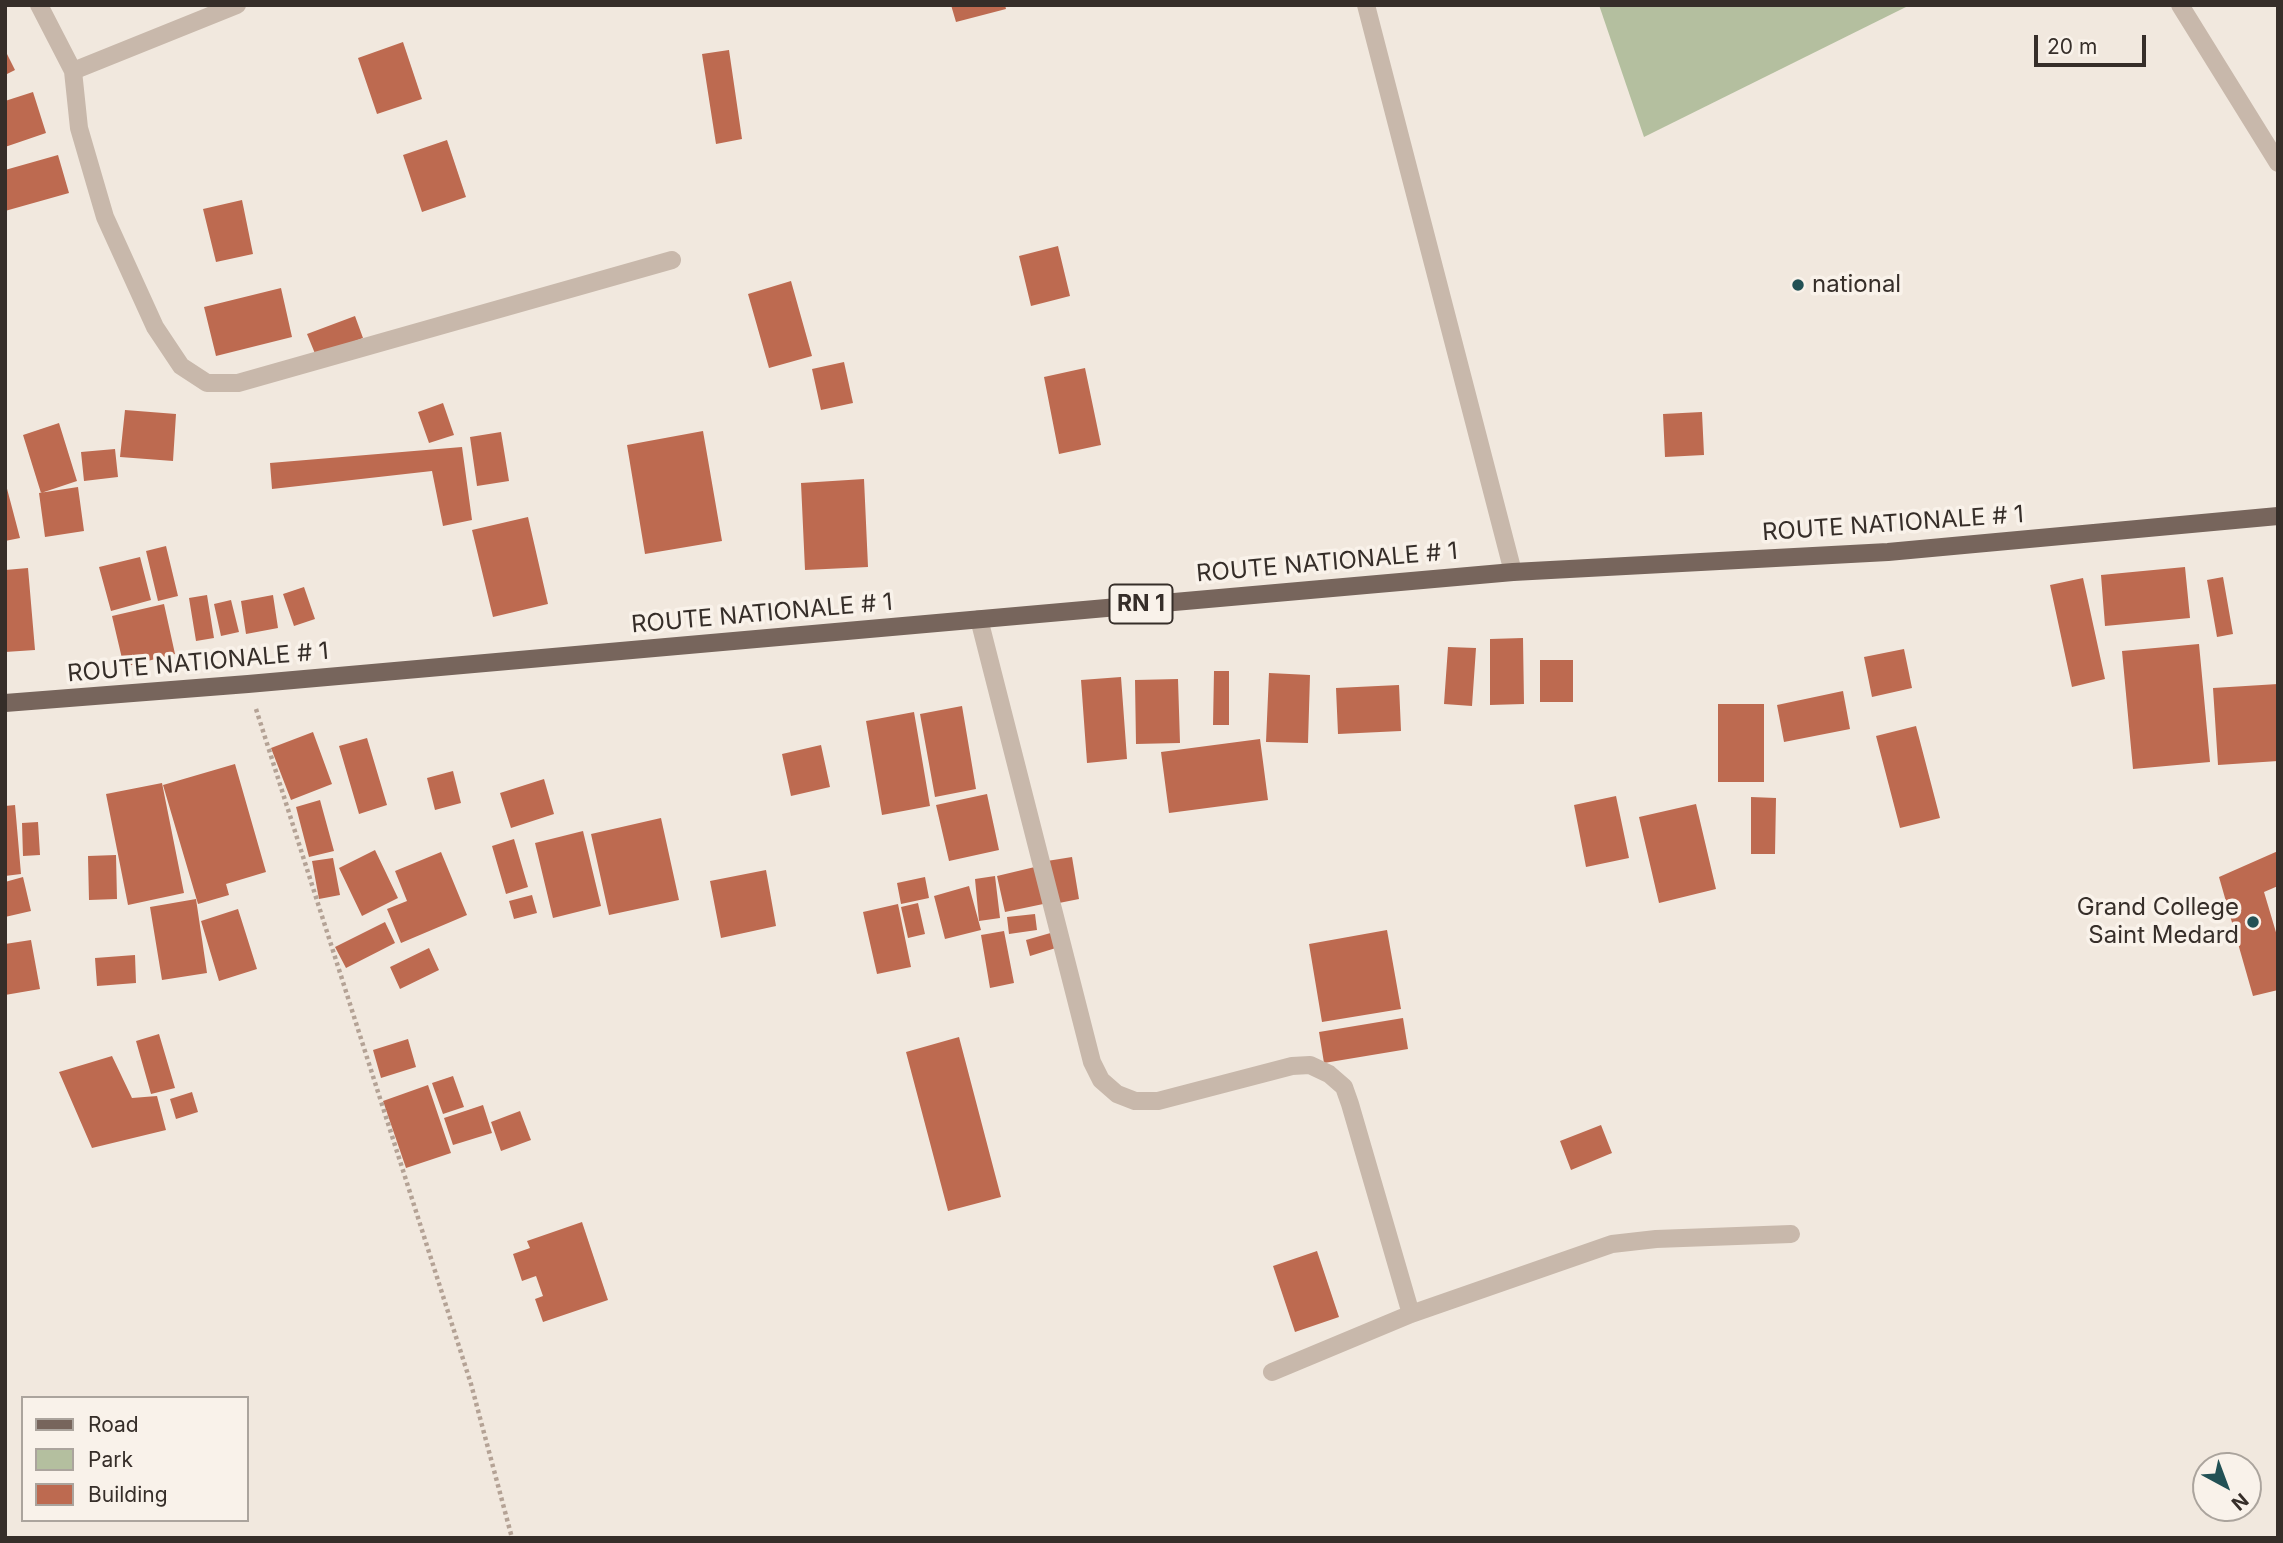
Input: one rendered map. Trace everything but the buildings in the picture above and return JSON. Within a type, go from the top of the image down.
[{"type":"main road","name":"ROUTE NATIONALE # 1","points":[[5,703],[248,684],[1513,572],[1888,552],[2278,516]]},
{"type":"street","points":[[39,5],[73,71],[79,128],[105,217],[155,327],[181,366],[207,383],[239,383],[672,260]]},
{"type":"street","points":[[73,71],[237,5]]},
{"type":"street","points":[[1366,5],[1513,572]]},
{"type":"street","points":[[2180,5],[2278,163]]},
{"type":"street","points":[[979,619],[1091,1062],[1101,1080],[1126,1098],[1135,1101],[1158,1101],[1293,1066],[1310,1065],[1329,1073],[1344,1087],[1350,1104],[1411,1314]]},
{"type":"street","points":[[1272,1372],[1411,1314],[1612,1244],[1656,1239],[1791,1234]]},
{"type":"path","points":[[248,684],[471,1384],[512,1538]]},
{"type":"green space","points":[[1599,5],[1910,5],[1644,137]]},
{"type":"place","name":"national","points":[[1798,285]]},
{"type":"place","name":"Grand College Saint Medard","points":[[2253,922]]}]
